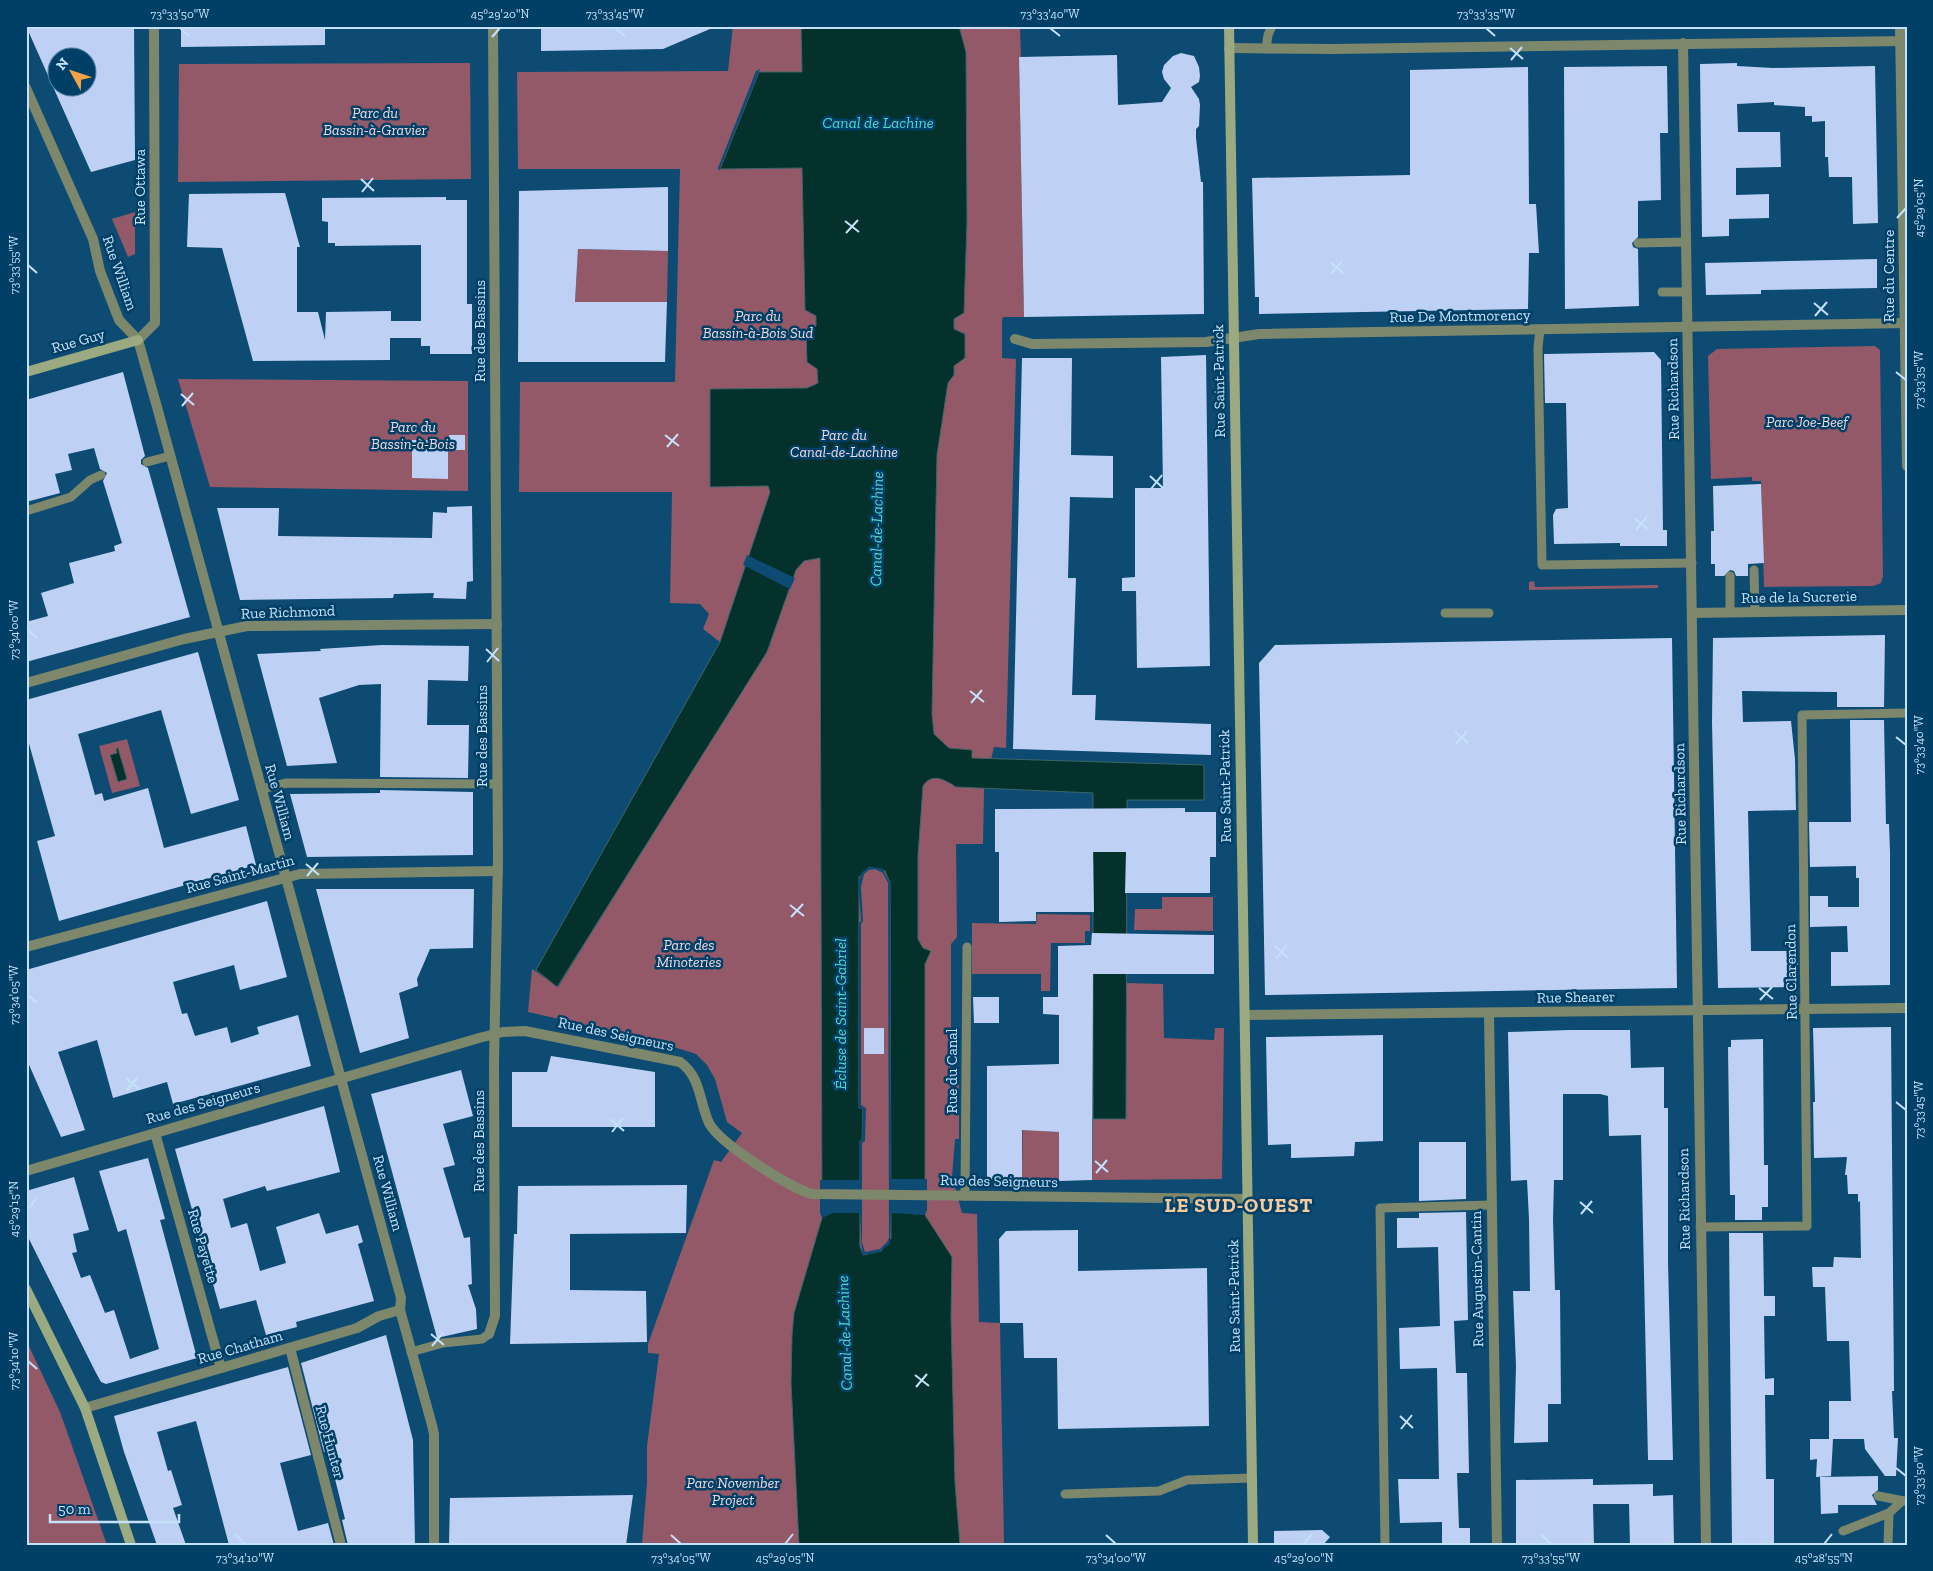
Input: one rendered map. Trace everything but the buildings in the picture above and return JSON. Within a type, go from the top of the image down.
[{"type":"main road","name":"Rue Saint-Patrick","points":[[1229,26],[1253,1545]]},
{"type":"main road","name":"Rue Guy","points":[[26,372],[138,340]]},
{"type":"main road","points":[[26,1289],[85,1408],[131,1545]]},
{"type":"street","name":"Rue Ottawa","points":[[138,340],[155,324],[154,26]]},
{"type":"street","name":"Rue des Bassins","points":[[489,1334],[495,1316],[495,1034],[498,871],[494,26]]},
{"type":"street","name":"Rue du Centre","points":[[1900,26],[1904,41],[1907,466]]},
{"type":"street","points":[[1229,48],[1904,41]]},
{"type":"street","name":"Rue Richardson","points":[[1683,43],[1692,563],[1696,1010],[1706,1545]]},
{"type":"street","name":"Rue William","points":[[26,88],[90,232],[100,271],[120,320],[138,340],[401,1298],[400,1310],[434,1434],[434,1545]]},
{"type":"street","name":"Rue De Montmorency","points":[[1015,339],[1032,344],[1206,342],[1259,334],[1905,323]]},
{"type":"street","name":"Rue de la Sucrerie","points":[[1692,613],[1907,610]]},
{"type":"street","name":"Rue Richmond","points":[[26,683],[218,631],[247,626],[497,624]]},
{"type":"street","name":"Rue Saint-Martin","points":[[26,947],[285,877],[314,872],[498,871]]},
{"type":"street","name":"Rue Shearer","points":[[1245,1015],[1907,1008]]},
{"type":"street","name":"Rue Augustin-Cantin","points":[[1489,1013],[1497,1545]]},
{"type":"street","name":"Rue des Seigneurs","points":[[26,1171],[495,1034],[525,1031],[680,1062],[693,1075],[708,1119],[722,1138],[793,1187],[819,1194],[1247,1199]]},
{"type":"street","name":"Rue Payette","points":[[155,1133],[221,1368]]},
{"type":"street","name":"Rue Chatham","points":[[85,1408],[357,1328],[379,1316],[400,1310]]},
{"type":"street","name":"Rue Hunter","points":[[290,1348],[342,1545]]},
{"type":"lane","points":[[1266,49],[1268,35],[1272,26]]},
{"type":"lane","points":[[1638,244],[1686,242]]},
{"type":"lane","points":[[1662,292],[1686,292]]},
{"type":"lane","points":[[1540,329],[1538,348],[1542,565],[1692,563]]},
{"type":"lane","points":[[146,462],[170,456]]},
{"type":"lane","points":[[26,511],[71,497],[90,480],[101,475]]},
{"type":"lane","points":[[1754,570],[1755,612]]},
{"type":"lane","points":[[1730,576],[1730,612]]},
{"type":"lane","points":[[1445,613],[1488,613]]},
{"type":"lane","name":"Rue Clarendon","points":[[1700,1227],[1807,1226],[1802,714],[1907,713]]},
{"type":"lane","points":[[261,789],[287,783],[497,784]]},
{"type":"lane","name":"Rue du Canal","points":[[965,1196],[967,947]]},
{"type":"lane","points":[[1385,1545],[1380,1208],[1491,1204]]},
{"type":"lane","name":"Rue des Bassins","points":[[411,1352],[443,1343],[482,1339],[489,1334]]},
{"type":"lane","points":[[1065,1494],[1159,1491],[1188,1480],[1252,1478]]},
{"type":"lane","points":[[1878,1496],[1904,1501]]},
{"type":"lane","points":[[1843,1531],[1890,1513],[1904,1501]]},
{"type":"lane","points":[[1888,1545],[1890,1513]]},
{"type":"green space","name":"Parc du Canal-de-Lachine","points":[[733,26],[1020,26],[1024,317],[1003,317],[1002,320],[1002,358],[1016,359],[1006,748],[994,747],[984,789],[983,844],[956,844],[957,937],[951,944],[951,1071],[959,1078],[959,1139],[955,1139],[952,1177],[962,1213],[977,1214],[979,1322],[1000,1323],[1004,1545],[642,1545],[647,1482],[647,1446],[659,1354],[648,1353],[648,1344],[714,1160],[721,1162],[742,1133],[727,1122],[715,1079],[707,1065],[696,1054],[648,1039],[528,1012],[532,969],[558,987],[771,644],[720,642],[703,629],[709,614],[700,604],[670,603],[672,492],[519,492],[520,382],[675,382],[680,169],[518,169],[517,72],[728,71]]},
{"type":"green space","name":"Parc du Bassin-à-Gravier","points":[[470,63],[471,179],[178,182],[179,64]]},
{"type":"green space","points":[[135,212],[135,254],[128,257],[112,219]]},
{"type":"green space","points":[[578,249],[668,251],[667,302],[575,302]]},
{"type":"green space","name":"Parc Joe-Beef","points":[[1875,346],[1880,350],[1883,576],[1881,583],[1873,586],[1764,587],[1761,481],[1752,481],[1752,477],[1711,479],[1708,356],[1717,349]]},
{"type":"green space","name":"Parc du Bassin-à-Bois","points":[[178,379],[468,381],[468,491],[210,487]]},
{"type":"green space","points":[[1534,581],[1535,587],[1658,585],[1658,588],[1529,590],[1529,582]]},
{"type":"green space","points":[[127,739],[140,786],[112,793],[99,746]]},
{"type":"green space","points":[[1162,897],[1213,897],[1213,931],[1134,930],[1135,909],[1162,909]]},
{"type":"green space","points":[[1037,914],[1090,915],[1090,931],[1085,931],[1085,943],[1051,943],[1050,991],[1041,991],[1041,974],[972,974],[972,923],[1036,924]]},
{"type":"green space","points":[[1126,983],[1163,984],[1164,1038],[1214,1040],[1215,1028],[1224,1028],[1222,1179],[1092,1180],[1093,1119],[1126,1119]]},
{"type":"green space","points":[[1023,1093],[1043,1131],[1059,1132],[1059,1181],[1022,1179]]},
{"type":"green space","points":[[26,1340],[60,1412],[107,1545],[28,1545],[26,1537]]},
{"type":"water","name":"Canal de Lachine","points":[[801,26],[959,26],[966,52],[967,222],[964,313],[954,319],[954,329],[965,334],[965,358],[954,366],[954,375],[948,383],[937,455],[932,714],[934,734],[949,748],[972,750],[972,758],[1204,765],[1204,800],[1127,800],[1126,1119],[1093,1119],[1093,793],[956,787],[943,780],[934,778],[930,779],[923,786],[918,856],[918,939],[923,948],[931,951],[925,964],[925,1215],[952,1257],[951,1317],[955,1483],[960,1545],[799,1545],[791,1383],[792,1335],[794,1313],[822,1218],[820,558],[804,561],[796,570],[767,652],[557,987],[536,970],[720,642],[770,492],[768,486],[710,487],[710,389],[807,388],[818,383],[817,369],[807,362],[806,332],[816,326],[816,316],[805,310],[802,168],[720,169],[759,72],[802,72]],"holes":[[[869,867],[885,871],[890,883],[891,1238],[881,1251],[863,1255],[860,1246],[860,1141],[862,1141],[863,1108],[859,1108],[859,877]]]},
{"type":"water","points":[[118,748],[127,779],[118,782],[110,755],[117,753],[116,749]]},
{"type":"pier","points":[[760,69],[719,171],[718,168],[756,71]]},
{"type":"pier","points":[[747,555],[795,578],[790,589],[743,565]]},
{"type":"pier","points":[[869,867],[882,868],[890,883],[891,1179],[927,1179],[927,1210],[925,1215],[891,1213],[890,1244],[877,1253],[862,1255],[860,1213],[833,1213],[822,1218],[820,1213],[820,1180],[859,1180],[859,1141],[862,1140],[863,1108],[859,1108],[859,923],[861,921],[858,881],[862,872]],"holes":[[[875,869],[883,873],[888,883],[889,1238],[880,1249],[865,1252],[862,1242],[862,1143],[865,1141],[866,1108],[861,1105],[861,924],[863,921],[861,887],[864,874],[869,870]]]},
{"type":"district","name":"LE SUD-OUEST","points":[[1239,1205]]},
{"type":"park label","name":"Parc du Bassin-à-Bois Sud","points":[[758,324]]},
{"type":"park label","name":"Parc des Minoteries","points":[[689,954]]},
{"type":"park label","name":"Parc November Project","points":[[733,1492]]},
{"type":"water label","name":"Canal-de-Lachine","points":[[876,529]]},
{"type":"water label","name":"Écluse de Saint-Gabriel","points":[[840,1014]]},
{"type":"water label","name":"Canal-de-Lachine","points":[[844,1333]]}]
